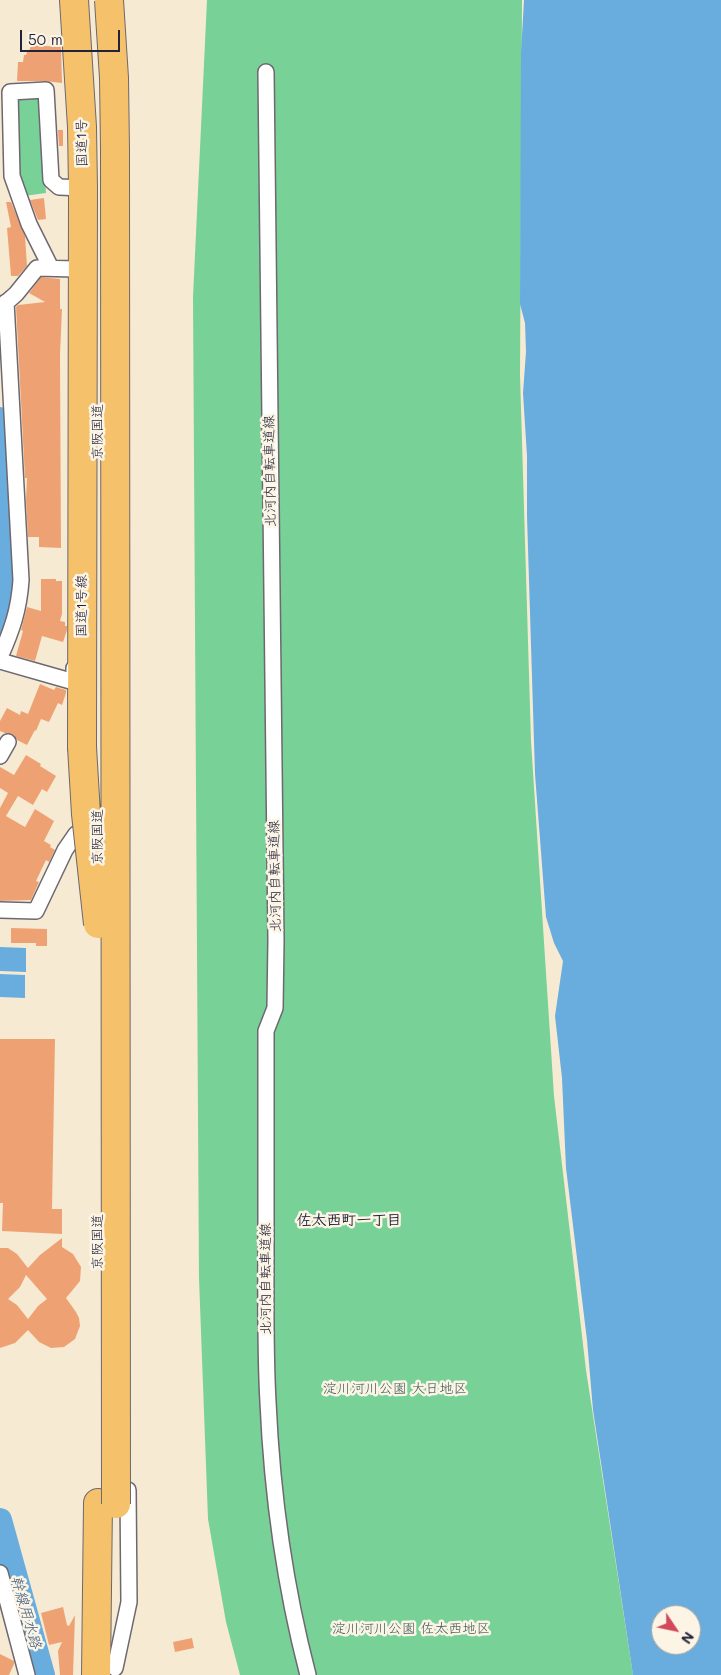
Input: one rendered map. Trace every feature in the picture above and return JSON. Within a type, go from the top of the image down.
[{"type":"highway","name":"国道1号","points":[[74,0],[82,118],[83,199],[79,278]]},
{"type":"highway","name":"京阪国道","points":[[105,2],[97,79],[98,924],[109,1673]]},
{"type":"highway","name":"京阪国道","points":[[105,2],[114,78],[115,149],[107,1504]]},
{"type":"highway","name":"国道1号線","points":[[79,278],[82,747],[86,814],[98,924]]},
{"type":"street","name":"北河内自転車道線","points":[[266,72],[276,940],[275,1008],[266,1031],[266,1330],[268,1402],[274,1488],[282,1546],[308,1675]]},
{"type":"street","points":[[51,268],[29,224],[12,176],[10,92],[46,90],[51,180],[59,187],[83,199]]},
{"type":"street","points":[[0,657],[16,619],[20,601],[21,580],[3,305],[16,294],[37,268],[51,268],[79,278],[72,286],[76,834],[126,948],[129,1602],[109,1673]]},
{"type":"street","points":[[0,661],[74,682]]},
{"type":"street","points":[[0,756],[8,742]]},
{"type":"street","points":[[0,910],[36,911],[65,850],[76,834]]},
{"type":"street","points":[[0,1573],[27,1675]]},
{"type":"green space","name":"淀川河川公園 大日地区","points":[[207,0],[522,0],[520,375],[531,741],[554,1096],[586,1370],[633,1675],[240,1675],[226,1622],[208,1519],[199,1278],[193,297]]},
{"type":"green space","points":[[40,98],[46,193],[24,196],[17,175],[14,99]]},
{"type":"water","points":[[524,0],[721,0],[721,1675],[633,1675],[593,1410],[587,1340],[566,1168],[562,1078],[555,1016],[563,961],[554,943],[546,917],[535,774],[527,516],[527,456],[523,393],[526,352],[525,323],[520,304],[521,53]]},
{"type":"water","points":[[0,947],[26,948],[26,972],[0,971]]},
{"type":"water","points":[[0,974],[25,975],[25,998],[0,997]]},
{"type":"building","points":[[31,45],[61,47],[62,83],[17,81],[18,62],[23,62],[24,55],[29,52]]},
{"type":"building","points":[[58,130],[63,130],[63,146],[59,146]]},
{"type":"building","points":[[44,198],[46,219],[38,220],[30,200]]},
{"type":"building","points":[[6,202],[11,202],[25,236],[27,266],[18,276],[11,276],[7,228],[11,227]]},
{"type":"building","points":[[41,277],[60,279],[60,309],[62,309],[60,355],[61,548],[39,547],[39,537],[28,537],[27,478],[25,478],[16,307],[18,305],[45,302],[29,293]]},
{"type":"building","points":[[41,579],[62,581],[62,614],[60,621],[65,622],[67,630],[63,642],[42,636],[35,661],[16,656],[27,607],[41,611]]},
{"type":"building","points":[[40,684],[54,690],[56,687],[66,690],[66,693],[62,705],[58,703],[49,722],[41,719],[27,745],[17,740],[12,734],[0,731],[0,721],[7,708],[20,715],[21,711],[28,714]]},
{"type":"building","points":[[26,755],[56,776],[47,792],[42,789],[33,805],[18,796],[6,816],[25,827],[35,809],[54,821],[44,841],[55,850],[49,862],[46,860],[36,881],[39,882],[31,900],[0,901],[0,808],[8,793],[0,788],[0,767],[14,775]]},
{"type":"building","points":[[11,928],[47,929],[47,946],[36,946],[36,943],[11,943]]},
{"type":"building","points":[[0,1039],[55,1039],[52,1209],[62,1209],[62,1234],[2,1231],[3,1203],[0,1203]]},
{"type":"building","points":[[62,1238],[62,1247],[73,1254],[81,1267],[80,1281],[66,1298],[79,1318],[80,1326],[75,1339],[64,1347],[51,1348],[39,1342],[28,1330],[15,1343],[0,1348],[0,1248],[8,1248],[17,1254],[28,1268],[40,1255]],"holes":[[[26,1275],[47,1299],[38,1306],[28,1319],[17,1305],[8,1299],[20,1287]]]},
{"type":"building","points":[[63,1607],[67,1625],[69,1626],[75,1615],[73,1675],[60,1675],[58,1651],[62,1642],[49,1645],[41,1613]]},
{"type":"building","points":[[192,1638],[194,1648],[175,1652],[173,1642]]},
{"type":"building","points":[[0,1654],[14,1661],[9,1675],[0,1675]]},
{"type":"waterway","name":"幹線用水路","points":[[0,419],[9,585],[6,612],[0,627]]},
{"type":"waterway","name":"幹線用水路","points":[[0,1520],[43,1675]]},
{"type":"district","name":"佐太西町一丁目","points":[[349,1220]]},
{"type":"park label","name":"淀川河川公園 佐太西地区","points":[[411,1629]]}]
